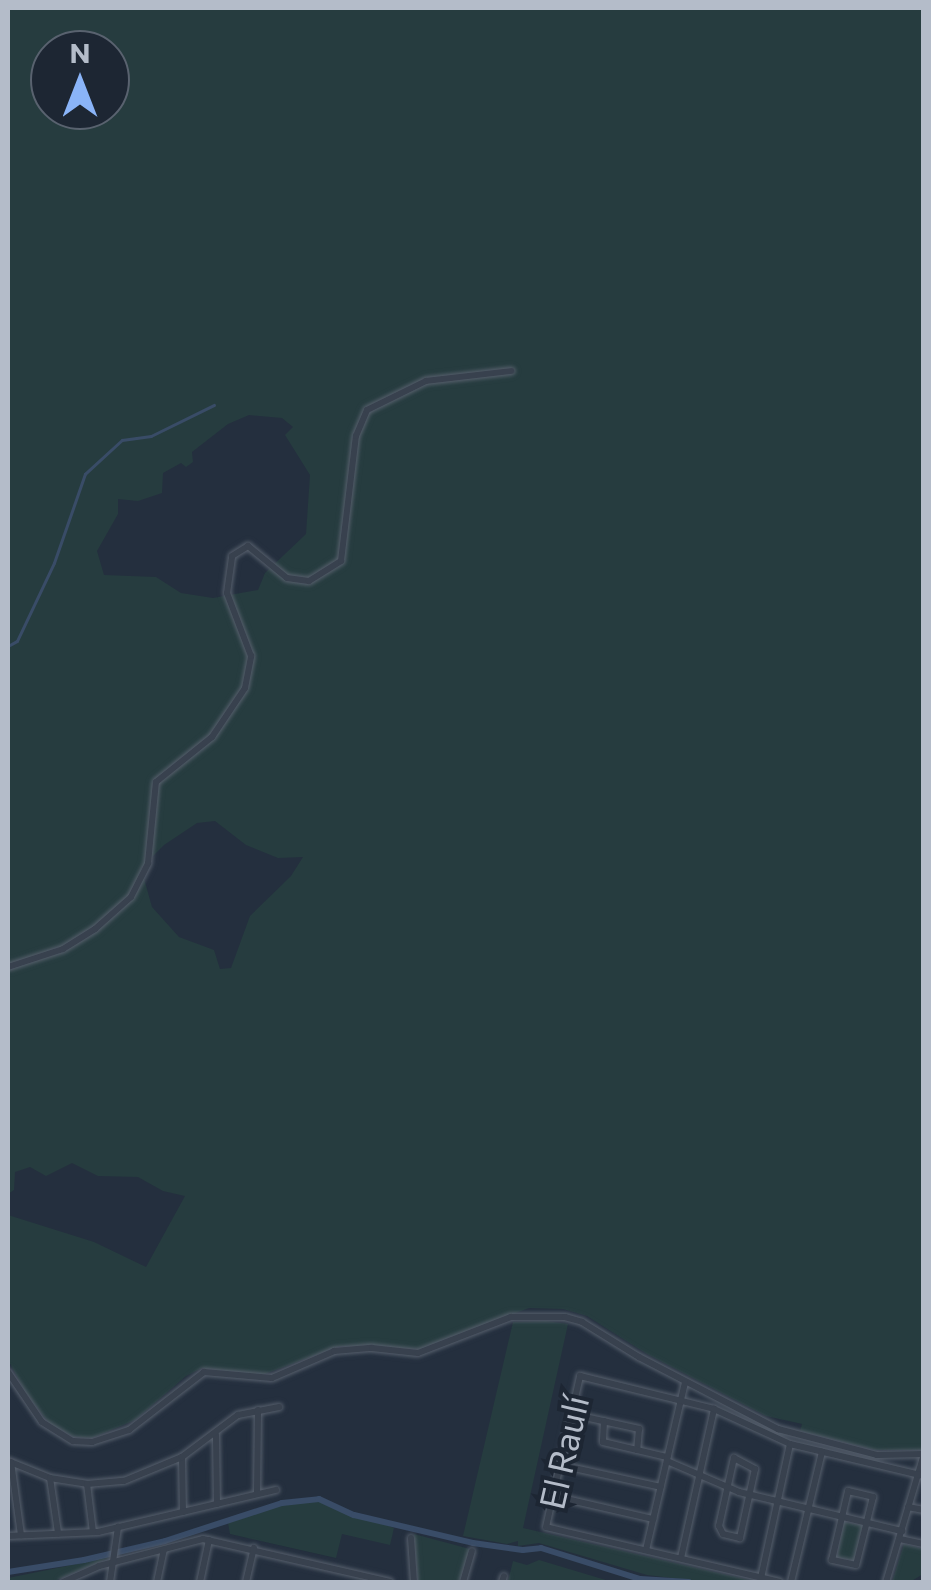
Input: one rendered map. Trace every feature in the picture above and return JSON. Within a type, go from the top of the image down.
[{"type":"street","points":[[8,967],[63,948],[95,929],[130,896],[148,863],[156,782],[212,737],[245,688],[251,656],[227,593],[232,556],[248,546],[286,578],[309,581],[341,561],[356,436],[367,410],[426,381],[511,370]]},
{"type":"street","points":[[8,1372],[42,1422],[73,1440],[92,1442],[129,1430],[200,1373],[216,1370],[272,1378],[343,1350],[418,1353],[524,1314],[582,1322],[764,1423],[828,1444],[886,1456],[924,1454],[886,1582]]},
{"type":"street","name":"El Raulí","points":[[631,1546],[546,1527],[580,1376],[681,1400]]},
{"type":"street","points":[[646,1550],[685,1382]]},
{"type":"street","points":[[681,1400],[714,1409],[790,1444],[920,1475]]},
{"type":"street","points":[[9,1461],[50,1478],[87,1484],[124,1482],[182,1457],[238,1415],[279,1407]]},
{"type":"street","points":[[681,1558],[714,1409]]},
{"type":"street","points":[[257,1494],[258,1410]]},
{"type":"street","points":[[571,1414],[639,1429],[637,1450]]},
{"type":"street","points":[[604,1421],[602,1442],[667,1459],[750,1495],[867,1523],[924,1544]]},
{"type":"street","points":[[216,1434],[217,1504]]},
{"type":"street","points":[[761,1578],[790,1444]]},
{"type":"street","points":[[791,1582],[822,1452],[828,1444]]},
{"type":"street","points":[[182,1457],[183,1512]]},
{"type":"street","points":[[734,1458],[756,1468],[740,1538],[723,1534],[719,1526],[728,1488],[734,1458]]},
{"type":"street","points":[[9,1461],[21,1535]]},
{"type":"street","points":[[560,1465],[660,1488]]},
{"type":"street","points":[[50,1478],[58,1534]]},
{"type":"street","points":[[87,1484],[94,1532]]},
{"type":"street","points":[[8,1536],[94,1532],[276,1490]]},
{"type":"street","points":[[848,1491],[873,1497],[856,1565],[832,1560],[842,1517],[848,1491]]},
{"type":"street","points":[[553,1496],[653,1519]]},
{"type":"street","points":[[908,1507],[924,1510]]},
{"type":"street","points":[[110,1582],[118,1527]]},
{"type":"street","points":[[631,1546],[650,1535]]},
{"type":"street","points":[[411,1538],[414,1582]]},
{"type":"street","points":[[66,1582],[114,1555],[209,1540],[254,1548],[357,1578],[390,1582]]},
{"type":"street","points":[[200,1582],[209,1540]]},
{"type":"street","points":[[631,1546],[780,1582]]},
{"type":"street","points":[[246,1582],[254,1548]]},
{"type":"street","points":[[157,1582],[164,1550]]},
{"type":"street","points":[[463,1582],[472,1551]]},
{"type":"green space","points":[[8,8],[923,8],[923,1450],[875,1450],[800,1431],[802,1424],[766,1416],[647,1354],[587,1316],[563,1309],[529,1308],[420,1349],[340,1346],[262,1375],[202,1368],[186,1376],[135,1420],[92,1438],[74,1437],[49,1423],[8,1360],[8,1215],[94,1242],[146,1267],[185,1196],[163,1191],[138,1177],[98,1176],[72,1163],[46,1176],[30,1167],[15,1172],[14,1190],[8,1194]],"holes":[[[249,415],[282,418],[293,427],[285,435],[310,475],[306,534],[265,573],[258,590],[213,598],[181,593],[156,577],[104,575],[97,551],[118,514],[118,499],[138,501],[162,493],[163,473],[181,463],[186,467],[193,462],[192,452],[228,424]],[[215,821],[246,845],[278,858],[303,857],[291,876],[250,916],[231,968],[220,969],[214,950],[179,937],[152,907],[141,868],[164,845],[197,823]]]},
{"type":"green space","points":[[513,1322],[568,1324],[523,1528],[758,1582],[703,1582],[647,1575],[539,1543],[518,1546],[518,1541],[507,1544],[463,1536]]},
{"type":"green space","points":[[319,1499],[394,1528],[390,1545],[342,1534],[336,1558],[230,1534],[228,1523],[282,1503]]},
{"type":"green space","points":[[844,1522],[864,1526],[857,1561],[837,1557]]},
{"type":"green space","points":[[414,1534],[470,1549],[459,1582],[418,1582]]},
{"type":"green space","points":[[904,1544],[923,1549],[923,1574],[910,1582],[892,1582]]},
{"type":"green space","points":[[111,1557],[52,1582],[8,1582],[8,1578]]},
{"type":"green space","points":[[539,1560],[609,1582],[508,1581],[513,1561],[527,1565]]},
{"type":"waterway","points":[[8,646],[17,641],[54,563],[85,474],[122,440],[151,436],[214,405]]},
{"type":"waterway","points":[[8,1572],[165,1541],[282,1503],[319,1499],[354,1515],[473,1543],[523,1550],[541,1548],[640,1579],[689,1582]]},
{"type":"waterway","points":[[920,1582],[924,1581]]}]
